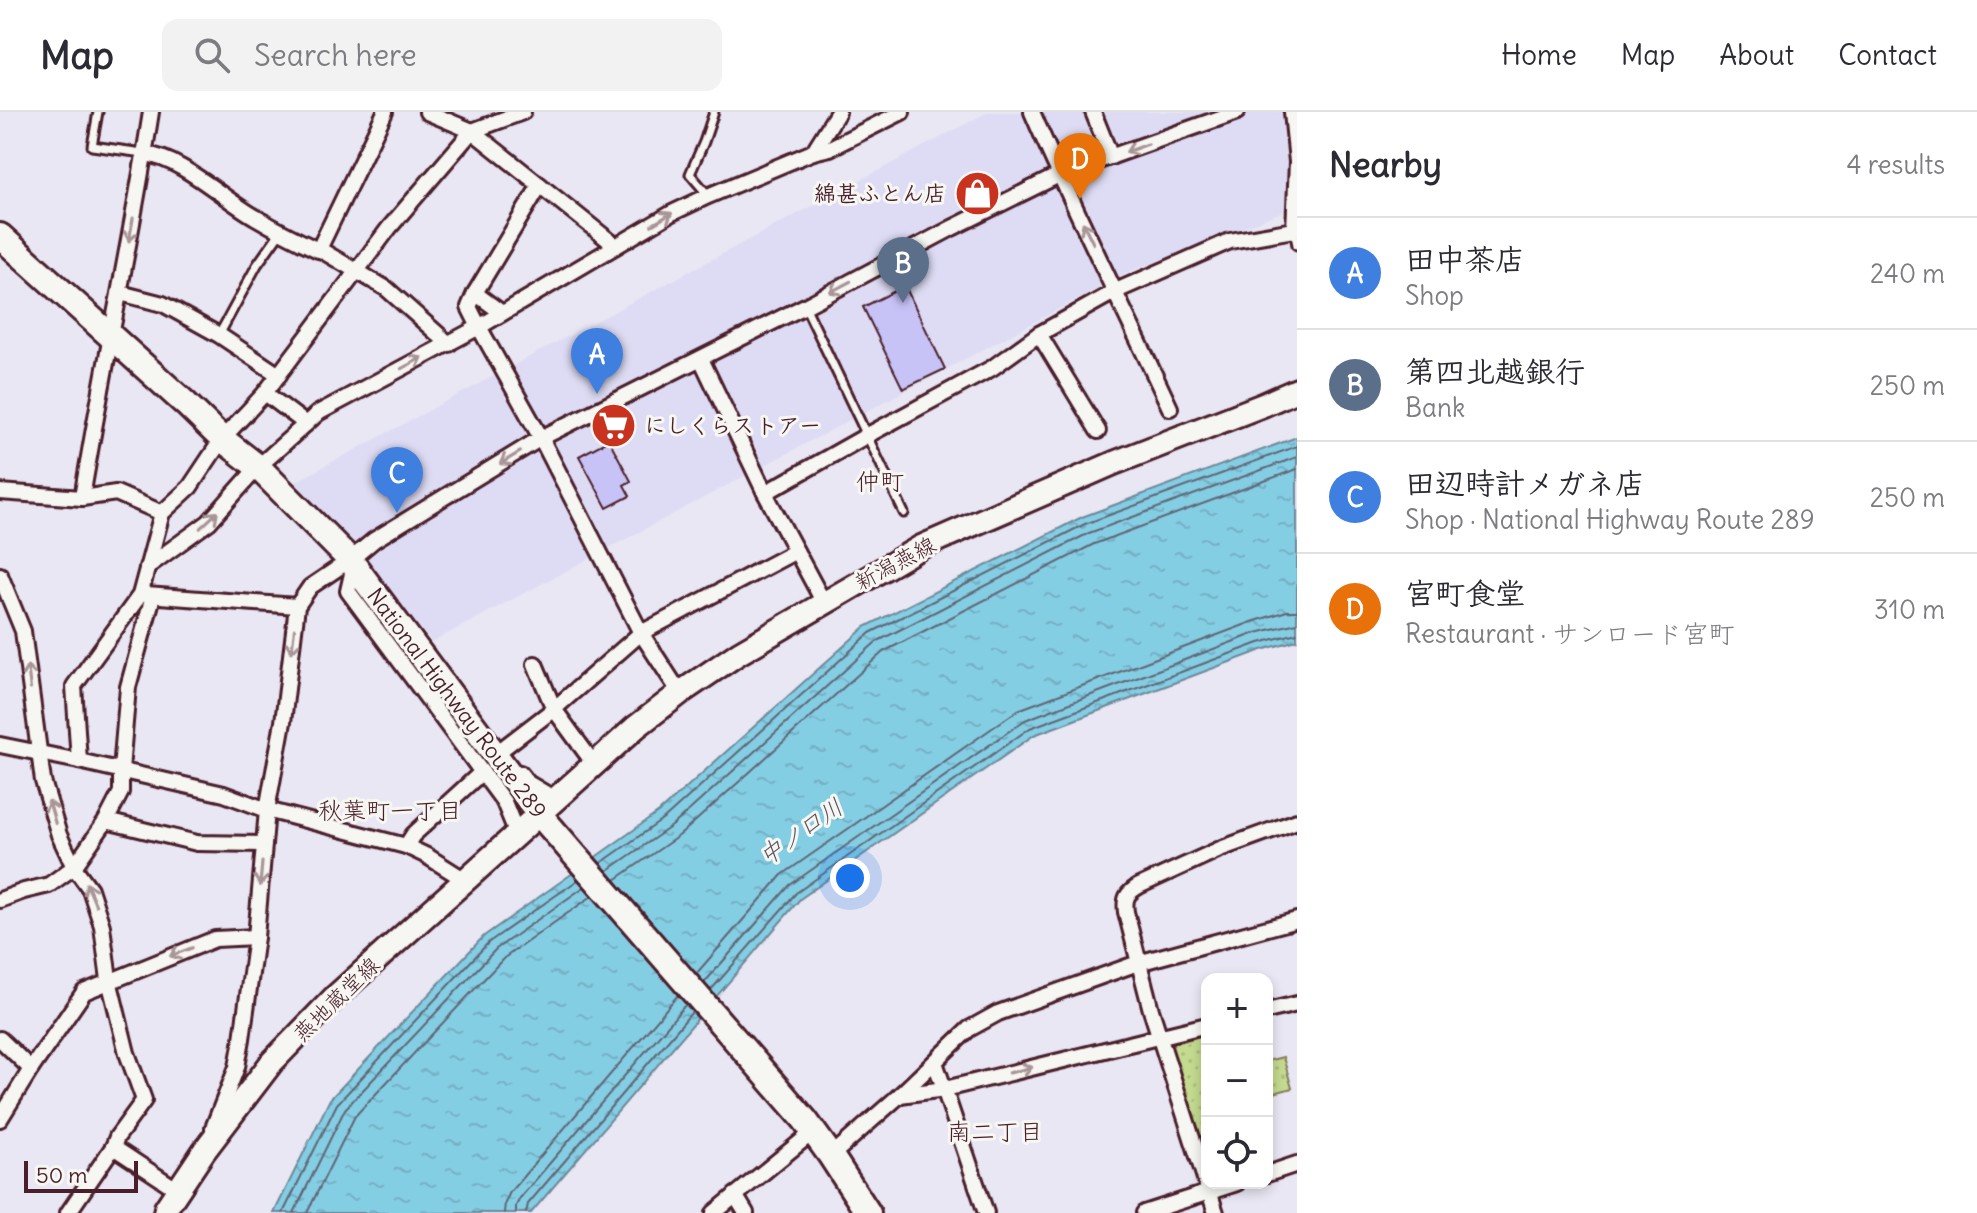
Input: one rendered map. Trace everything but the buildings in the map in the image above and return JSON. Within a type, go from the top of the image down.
[{"type":"highway","name":"National Highway Route 289","points":[[0,236],[222,439],[258,467],[352,562],[550,815],[809,1126],[868,1213]]},
{"type":"main road","name":"新潟燕線","points":[[550,815],[594,764],[680,693],[739,653],[921,547],[1114,463],[1297,390]]},
{"type":"main road","name":"燕地蔵堂線","points":[[165,1213],[204,1151],[282,1051],[335,997],[517,834],[550,815]]},
{"type":"street","points":[[82,498],[151,112]]},
{"type":"street","points":[[319,249],[385,112]]},
{"type":"street","points":[[427,112],[472,131],[616,246]]},
{"type":"street","points":[[0,900],[49,885],[74,867],[106,821],[121,792],[128,687],[147,596],[147,567],[162,513],[190,487],[222,439],[265,393],[389,228],[472,131],[523,112]]},
{"type":"street","points":[[813,152],[838,112]]},
{"type":"street","points":[[147,567],[209,522],[258,467],[318,413],[449,344],[672,213],[813,152],[830,148],[902,112]]},
{"type":"street","points":[[1032,112],[1170,408]]},
{"type":"street","points":[[1093,112],[1111,157]]},
{"type":"street","points":[[765,493],[992,368],[1039,334],[1116,291],[1230,241],[1296,238],[1297,162],[1292,112]]},
{"type":"street","points":[[204,1151],[237,1067],[256,937],[267,810],[283,722],[297,606],[310,587],[352,562],[374,540],[541,438],[1059,175],[1231,113]]},
{"type":"street","points":[[144,154],[158,155],[256,218],[319,249],[387,289],[449,344]]},
{"type":"street","points":[[540,185],[469,307],[541,438],[641,633],[680,693]]},
{"type":"street","points":[[120,293],[163,304],[219,335],[279,375]]},
{"type":"street","points":[[475,293],[502,313]]},
{"type":"street","points":[[1039,334],[1098,431]]},
{"type":"street","points":[[701,359],[765,493],[824,603]]},
{"type":"street","points":[[265,393],[306,424]]},
{"type":"street","points":[[0,492],[82,498],[116,493],[162,513]]},
{"type":"street","points":[[502,749],[554,709],[641,633],[796,551]]},
{"type":"street","points":[[352,562],[373,575],[550,815]]},
{"type":"street","points":[[352,562],[348,591],[504,802],[517,834]]},
{"type":"street","points":[[0,575],[23,631],[43,781],[59,835],[74,867],[90,889],[102,926],[109,980],[127,1053],[144,1100],[68,1213]]},
{"type":"street","points":[[147,596],[297,606]]},
{"type":"street","points":[[79,761],[74,686],[147,596]]},
{"type":"street","points":[[535,664],[554,709],[594,764]]},
{"type":"street","points":[[0,745],[224,794],[267,810],[406,846],[465,880]]},
{"type":"street","points":[[406,846],[413,835],[482,772]]},
{"type":"street","points":[[106,821],[197,843],[264,844]]},
{"type":"street","points":[[1216,1213],[1138,963],[1126,897],[1130,892],[1220,849],[1297,821]]},
{"type":"street","points":[[831,1156],[981,1021],[1138,963],[1297,920]]},
{"type":"street","points":[[0,1119],[84,992],[215,939],[256,937]]},
{"type":"street","points":[[1273,1010],[1297,1004]]},
{"type":"street","points":[[900,1095],[945,1089],[1201,1026]]},
{"type":"street","points":[[0,1039],[31,1069]]},
{"type":"street","points":[[935,1062],[986,1213]]},
{"type":"street","points":[[714,1213],[809,1126]]},
{"type":"street","points":[[113,1147],[178,1190]]},
{"type":"street","points":[[1273,1172],[1297,1164]]},
{"type":"street","points":[[1144,1213],[1218,1189]]},
{"type":"street","points":[[735,1195],[746,1213]]},
{"type":"lane","points":[[98,112],[92,146],[144,154]]},
{"type":"lane","points":[[708,196],[690,174],[714,112]]},
{"type":"lane","points":[[219,335],[257,265],[281,231]]},
{"type":"lane","points":[[805,306],[904,513]]},
{"type":"shaded area","points":[[988,112],[1297,112],[1297,206],[1129,272],[432,642],[295,482]]},
{"type":"green space","points":[[1201,1036],[1201,1153],[1169,1045]]},
{"type":"green space","points":[[1283,1057],[1292,1088],[1273,1093],[1273,1060]]},
{"type":"water","name":"中ノ口川","points":[[1297,437],[1297,640],[1262,650],[1034,735],[800,899],[531,1213],[274,1213],[330,1099],[484,936],[659,812],[865,627],[1082,517]]},
{"type":"place","name":"綿甚ふとん店","points":[[977,193]]},
{"type":"place","name":"宮町食堂","points":[[1080,199]]},
{"type":"place","name":"第四北越銀行","points":[[903,303]]},
{"type":"place","name":"田中茶店","points":[[597,394]]},
{"type":"place","name":"にしくらストアー","points":[[613,425]]},
{"type":"place","name":"田辺時計メガネ店","points":[[397,513]]},
{"type":"district","name":"仲町","points":[[880,482]]},
{"type":"district","name":"秋葉町一丁目","points":[[390,811]]},
{"type":"district","name":"南二丁目","points":[[995,1132]]}]
